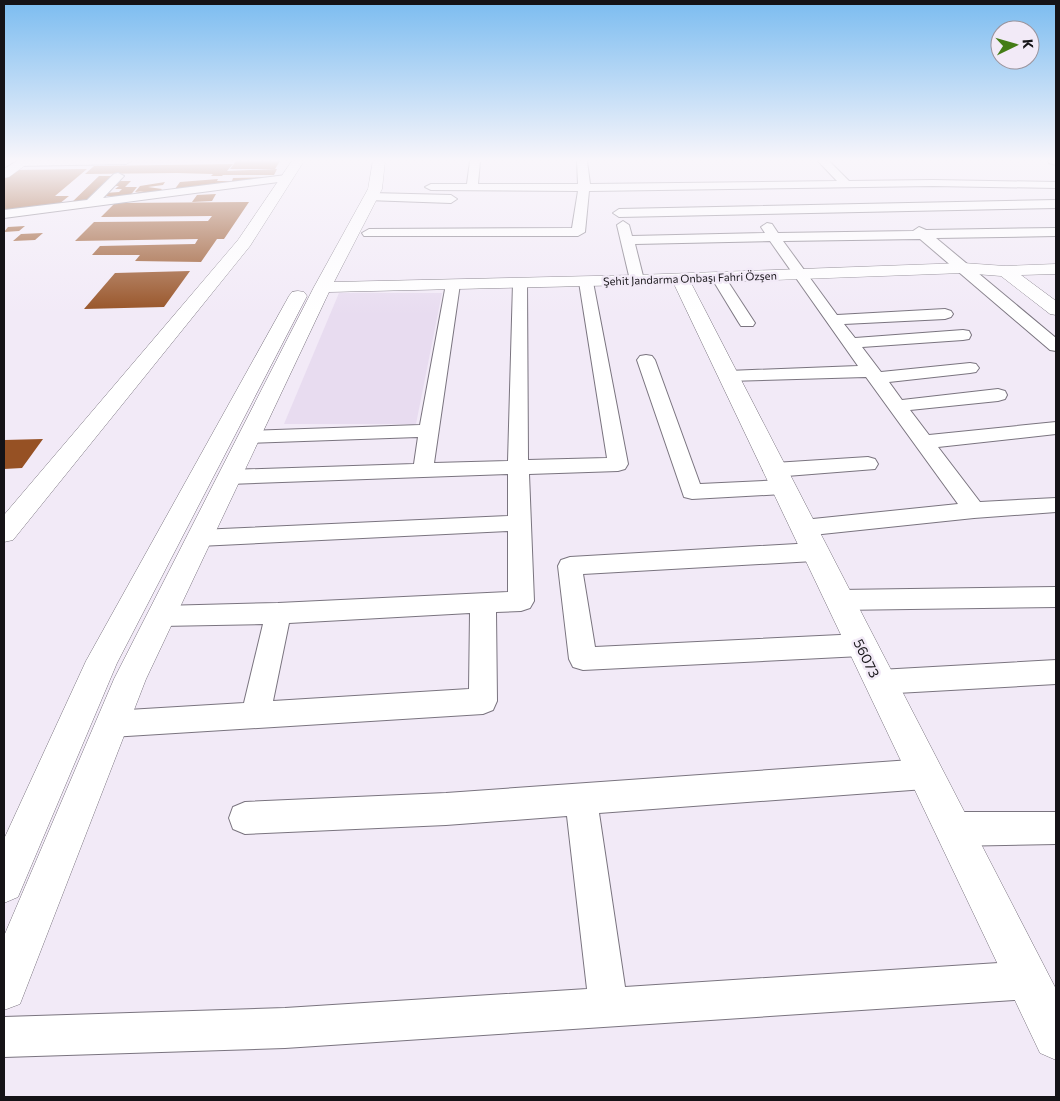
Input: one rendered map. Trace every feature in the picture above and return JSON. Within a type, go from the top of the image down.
[{"type":"main road","points":[[4,533],[244,243],[264,212]]},
{"type":"main road","points":[[4,883],[102,661],[299,296],[350,212]]},
{"type":"main road","points":[[4,988],[130,679],[323,287],[363,228],[367,212]]},
{"type":"main road","name":"Şehit Jandarma Onbaşı Fahri Özşen","points":[[323,287],[586,282],[963,268],[1005,271],[1056,269]]},
{"type":"main road","points":[[1005,271],[1056,310]]},
{"type":"main road","name":"56073","points":[[680,278],[952,829],[1041,995],[1056,1036]]},
{"type":"street","points":[[4,214],[17,212]]},
{"type":"street","points":[[363,228],[578,232],[575,218],[576,212]]},
{"type":"street","points":[[638,280],[619,213],[647,212]]},
{"type":"street","points":[[758,212],[798,273],[974,510]]},
{"type":"street","points":[[901,212],[923,234],[1056,346]]},
{"type":"street","points":[[363,228],[483,220]]},
{"type":"street","points":[[627,240],[1056,232]]},
{"type":"street","points":[[718,277],[747,323]]},
{"type":"street","points":[[229,476],[618,464],[586,282]]},
{"type":"street","points":[[161,616],[278,613],[521,601],[518,466],[520,283]]},
{"type":"street","points":[[423,470],[453,284]]},
{"type":"street","points":[[833,320],[945,314]]},
{"type":"street","points":[[850,343],[963,335]]},
{"type":"street","points":[[646,360],[692,492],[868,464]]},
{"type":"street","points":[[728,376],[873,374],[970,368]]},
{"type":"street","points":[[896,406],[998,395]]},
{"type":"street","points":[[923,442],[1056,428]]},
{"type":"street","points":[[249,437],[429,431]]},
{"type":"street","points":[[861,645],[583,659],[570,566],[809,540],[974,510],[1056,506]]},
{"type":"street","points":[[199,538],[520,523]]},
{"type":"street","points":[[839,600],[1056,597]]},
{"type":"street","points":[[111,724],[483,701],[483,604]]},
{"type":"street","points":[[256,714],[278,613]]},
{"type":"street","points":[[879,682],[1056,672]]},
{"type":"street","points":[[245,818],[446,809],[925,774]]},
{"type":"street","points":[[581,799],[609,1008]]},
{"type":"street","points":[[952,829],[1056,828]]},
{"type":"street","points":[[4,1037],[285,1028],[609,1008],[1041,995]]},
{"type":"shaded area","points":[[339,293],[442,293],[416,424],[284,424]]},
{"type":"building","points":[[4,212],[29,212],[9,213],[4,217]]},
{"type":"building","points":[[106,212],[242,212],[224,239],[217,239],[201,262],[135,261],[140,255],[92,255],[100,246],[195,244],[198,239],[75,241],[94,222],[208,221],[212,216],[101,217]]},
{"type":"building","points":[[25,226],[19,231],[4,232],[8,227]]},
{"type":"building","points":[[43,233],[35,240],[13,241],[21,234]]},
{"type":"building","points":[[190,271],[164,307],[84,309],[115,273]]},
{"type":"building","points":[[43,439],[22,468],[4,469],[4,440]]}]
